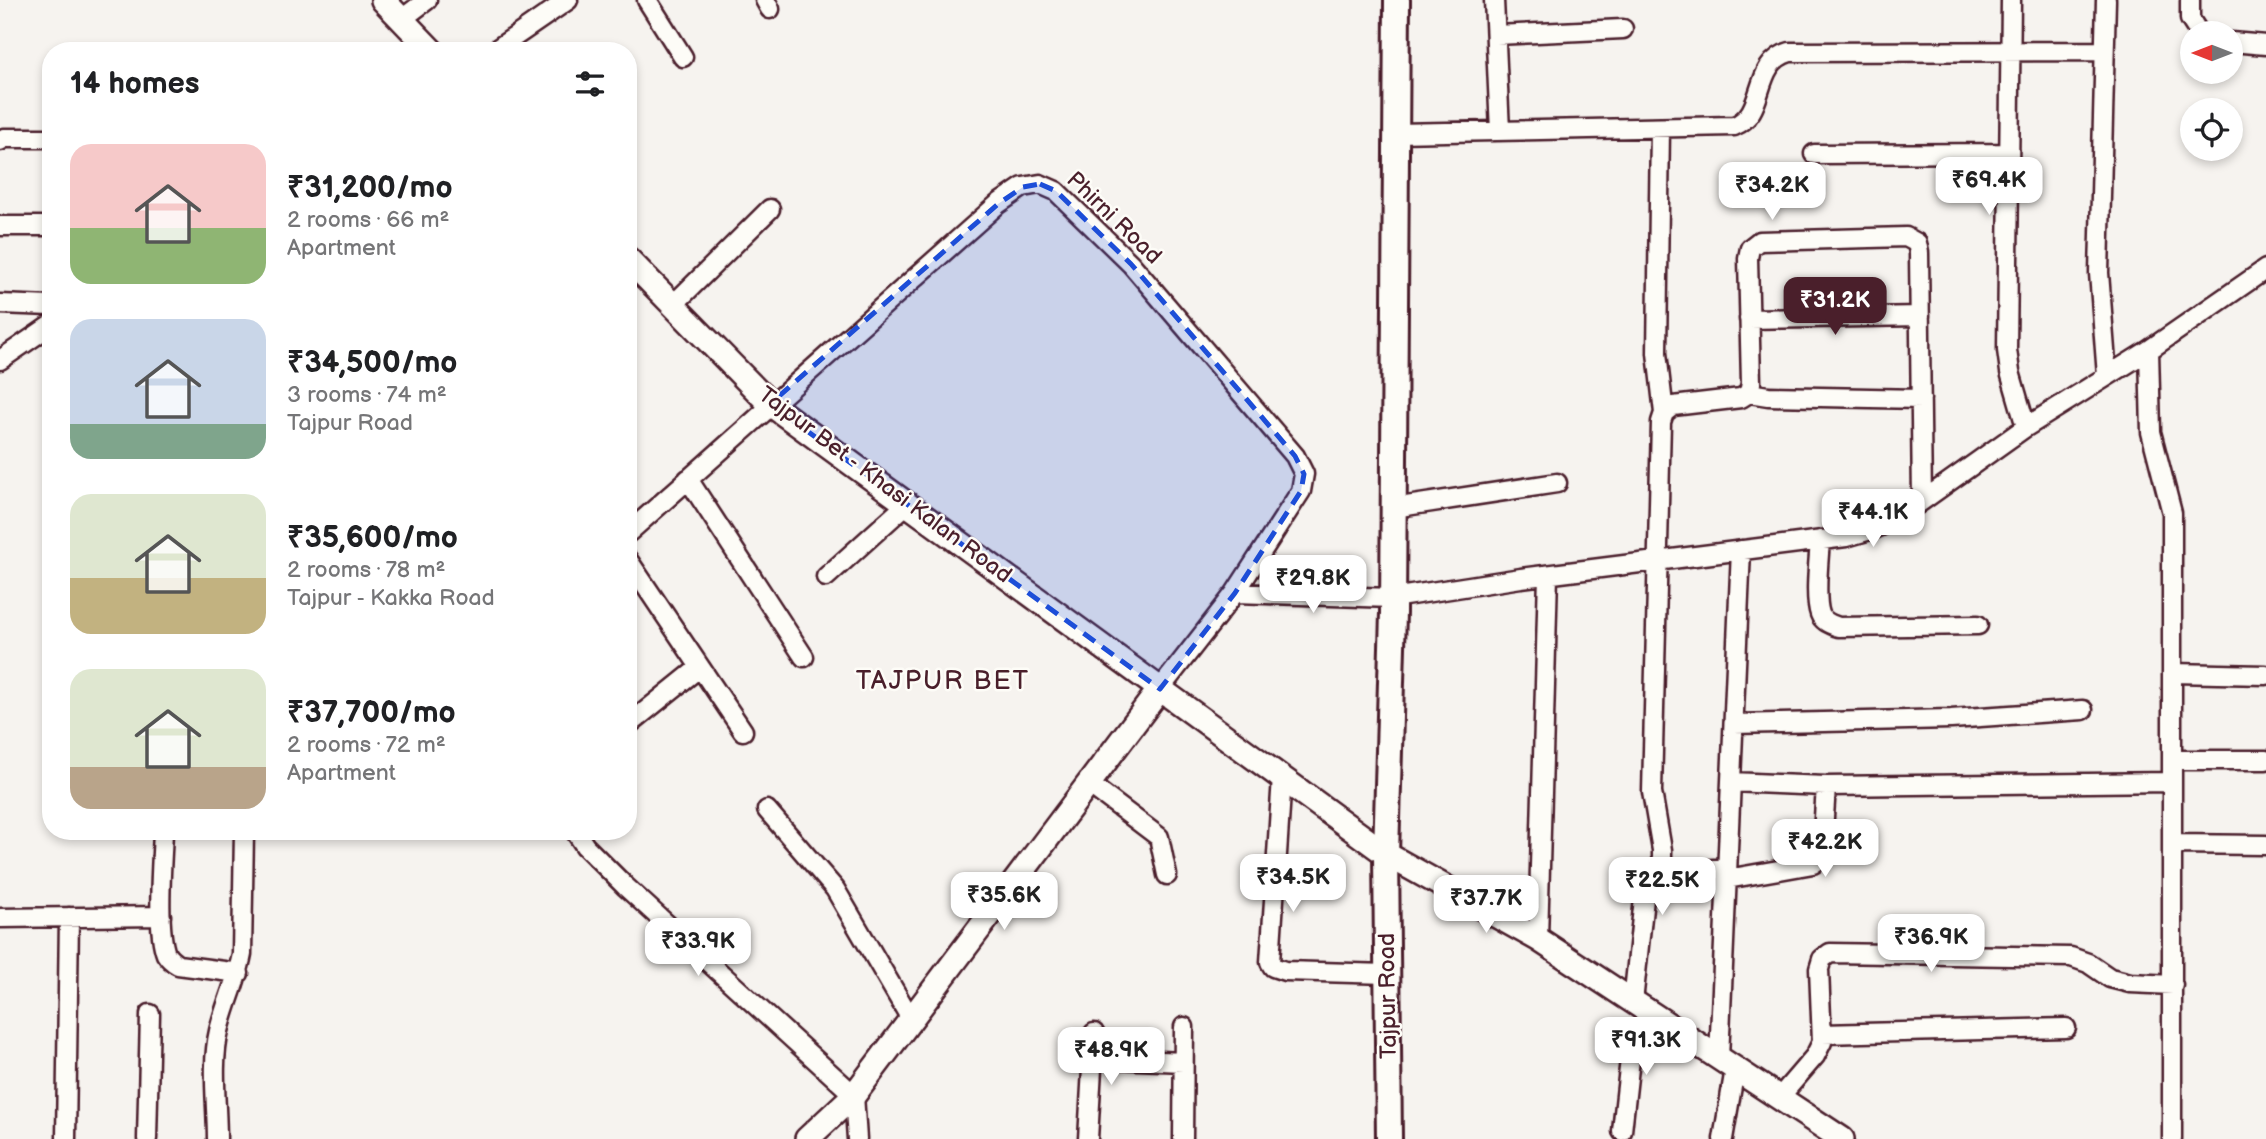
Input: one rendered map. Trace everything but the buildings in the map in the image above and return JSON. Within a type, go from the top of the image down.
[{"type":"main road","name":"Tajpur Road","points":[[1389,1139],[1386,854],[1392,598],[1396,0]]},
{"type":"street","points":[[383,0],[402,19],[419,42]]},
{"type":"street","points":[[402,19],[426,0]]},
{"type":"street","points":[[507,42],[568,0]]},
{"type":"street","points":[[647,0],[682,57]]},
{"type":"street","points":[[1494,0],[1500,131]]},
{"type":"street","points":[[2011,0],[2007,350],[2010,372],[2026,427]]},
{"type":"street","points":[[2106,0],[2099,273],[2107,376]]},
{"type":"street","points":[[2190,0],[2191,21]]},
{"type":"street","points":[[1496,35],[1623,29]]},
{"type":"street","points":[[2244,43],[2266,45]]},
{"type":"street","points":[[1396,133],[1734,126],[1745,122],[1770,64],[1779,55],[1790,52],[2104,51]]},
{"type":"street","points":[[1660,128],[1657,353],[1664,412],[1661,422],[1652,792],[1662,850],[1662,873]]},
{"type":"street","points":[[0,141],[4,138],[42,138]]},
{"type":"street","points":[[1814,154],[2009,153]]},
{"type":"street","name":"Phirni Road","points":[[637,525],[998,204],[1023,187],[1040,184],[1056,191],[1131,264],[1296,456],[1304,474],[1301,491],[1235,593],[1160,689]]},
{"type":"street","points":[[674,304],[770,209]]},
{"type":"street","points":[[0,226],[42,226]]},
{"type":"street","points":[[1749,393],[1750,248],[1759,242],[1906,237],[1917,243],[1922,501]]},
{"type":"street","name":"Tajpur Bet - Khasi Kalan Road","points":[[637,268],[770,404],[1386,854],[1538,939],[1842,1139]]},
{"type":"street","points":[[1235,593],[1392,598],[1820,540],[1874,529],[1898,518],[2026,427],[2149,350],[2266,269]]},
{"type":"street","points":[[0,304],[42,306]]},
{"type":"street","points":[[1749,319],[1920,316]]},
{"type":"street","points":[[0,360],[42,331]]},
{"type":"street","points":[[2149,350],[2151,432],[2172,513],[2172,1139]]},
{"type":"street","points":[[1664,412],[1673,405],[1741,398],[1749,393],[1768,396],[1921,399]]},
{"type":"street","points":[[688,479],[804,657]]},
{"type":"street","points":[[1393,508],[1557,483]]},
{"type":"street","points":[[826,577],[907,504]]},
{"type":"street","points":[[1820,540],[1818,599],[1820,614],[1826,622],[1838,627],[1978,625]]},
{"type":"street","points":[[1723,1139],[1727,1063],[1727,874],[1741,550]]},
{"type":"street","points":[[637,573],[743,731]]},
{"type":"street","points":[[1538,939],[1548,575]]},
{"type":"street","points":[[637,717],[700,667]]},
{"type":"street","points":[[2172,673],[2266,675]]},
{"type":"street","points":[[807,1139],[854,1095],[1160,689]]},
{"type":"street","points":[[1734,724],[1951,719],[2082,710]]},
{"type":"street","points":[[2172,760],[2266,760]]},
{"type":"street","points":[[1282,777],[1270,962],[1273,967],[1285,971],[1387,974]]},
{"type":"street","points":[[1731,782],[1826,786],[2172,782]]},
{"type":"street","points":[[1089,784],[1159,837],[1167,875]]},
{"type":"street","points":[[1633,1002],[1645,889],[1651,877],[1662,873],[1727,874],[1813,863],[1820,859],[1822,849],[1826,786]]},
{"type":"street","points":[[766,810],[835,889],[911,1019]]},
{"type":"street","points":[[163,840],[161,916],[166,953],[178,965],[239,972]]},
{"type":"street","points":[[217,1139],[216,1051],[242,954],[244,840]]},
{"type":"street","points":[[581,840],[626,887],[854,1095],[857,1139]]},
{"type":"street","points":[[2172,844],[2266,845]]},
{"type":"street","points":[[0,918],[161,916]]},
{"type":"street","points":[[66,1139],[69,917]]},
{"type":"street","points":[[1779,1098],[1815,1056],[1822,1042],[1819,969],[1822,959],[1830,953],[2071,957],[2088,963],[2110,978],[2130,983],[2173,985]]},
{"type":"street","points":[[146,1139],[150,1014]]},
{"type":"street","points":[[1622,1131],[1630,1059],[1656,1017]]},
{"type":"street","points":[[1183,1139],[1184,1027]]},
{"type":"street","points":[[1822,1034],[2066,1028]]},
{"type":"street","points":[[1088,1139],[1094,1033]]},
{"type":"street","points":[[1093,1058],[1183,1062]]},
{"type":"highlighted area","points":[[1040,184],[1056,191],[1131,264],[1295,456],[1304,474],[1301,491],[1235,593],[1160,689],[770,404],[998,204],[1023,187]]},
{"type":"district","name":"TAJPUR BET","points":[[943,681]]}]
